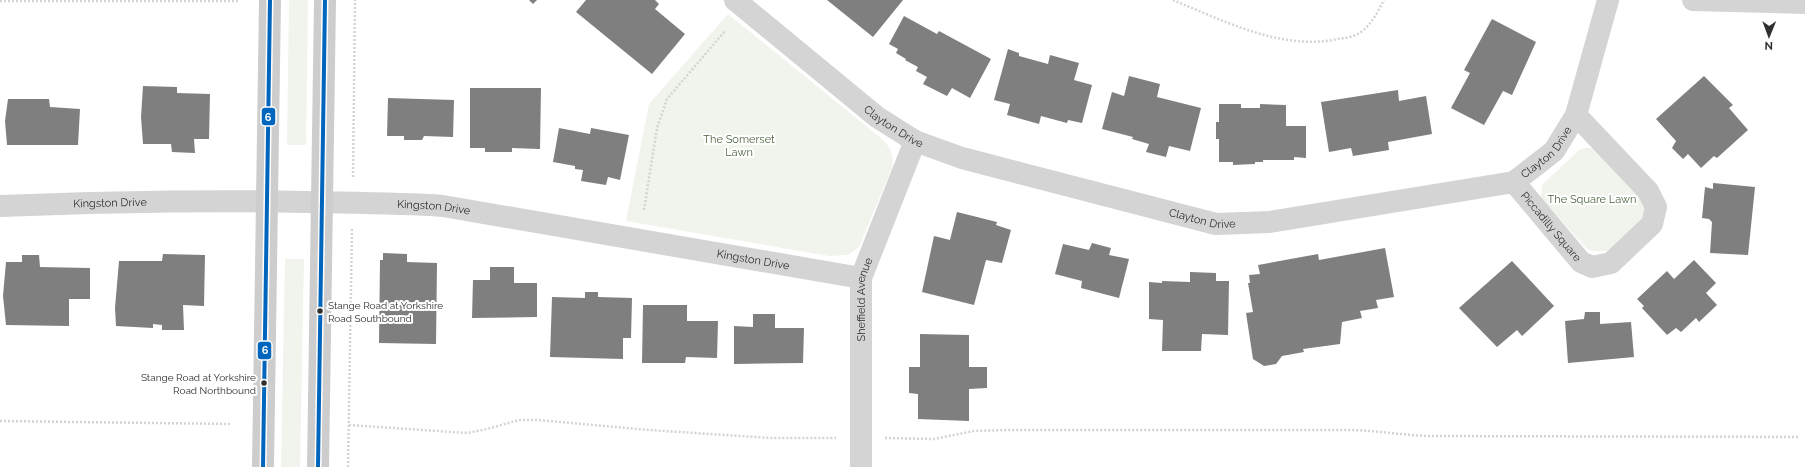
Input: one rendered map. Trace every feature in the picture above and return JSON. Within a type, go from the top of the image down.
[{"type":"main road","points":[[263,467],[270,0]]},
{"type":"main road","points":[[318,467],[324,0]]},
{"type":"street","name":"Clayton Drive","points":[[735,0],[877,117],[915,141],[962,158],[1216,224],[1270,222],[1514,182],[1554,151],[1576,115],[1608,0]]},
{"type":"street","points":[[1693,0],[1805,4]]},
{"type":"street","name":"Piccadilly Square","points":[[1514,182],[1581,262],[1592,267],[1611,263],[1652,224],[1656,207],[1648,191],[1576,115]]},
{"type":"street","name":"Sheffield Avenue","points":[[861,467],[861,278],[915,141]]},
{"type":"street","name":"Kingston Drive","points":[[0,206],[81,203],[267,201],[399,203],[443,206],[861,278]]},
{"type":"path","points":[[353,182],[355,0]]},
{"type":"path","points":[[1174,0],[1254,31],[1274,37],[1321,43],[1354,36],[1362,31],[1370,24],[1384,0]]},
{"type":"path","points":[[0,2],[238,1]]},
{"type":"path","points":[[644,210],[658,128],[667,99],[725,31]]},
{"type":"path","points":[[348,467],[352,222]]},
{"type":"path","points":[[349,425],[467,432],[487,429],[519,420],[538,420],[649,430],[763,437],[934,439],[974,431],[1005,430],[1375,430],[1397,435],[1428,436],[1799,437]]},
{"type":"path","points":[[0,421],[231,424]]},
{"type":"green space","points":[[289,0],[308,0],[306,145],[287,145]]},
{"type":"green space","name":"The Somerset Lawn","points":[[728,14],[882,139],[890,149],[893,159],[892,168],[859,247],[848,255],[829,256],[626,221],[649,104]]},
{"type":"green space","name":"The Square Lawn","points":[[1592,148],[1598,151],[1644,200],[1645,205],[1641,219],[1608,251],[1593,251],[1586,248],[1541,198],[1542,185],[1579,150]]},
{"type":"green space","points":[[285,259],[304,259],[300,467],[281,467]]},
{"type":"building","points":[[529,0],[537,0],[533,4]]},
{"type":"building","points":[[586,0],[655,0],[659,4],[655,9],[685,34],[652,74],[576,12]]},
{"type":"building","points":[[827,0],[903,0],[873,37]]},
{"type":"building","points":[[904,16],[937,34],[939,31],[991,59],[970,98],[952,88],[947,96],[923,84],[927,77],[916,71],[918,67],[896,53],[898,49],[889,44]]},
{"type":"building","points":[[1492,19],[1536,42],[1512,95],[1503,91],[1484,125],[1451,108],[1470,73],[1464,70]]},
{"type":"building","points":[[1008,49],[1019,53],[1019,56],[1048,64],[1050,55],[1079,63],[1074,80],[1092,85],[1082,123],[1068,120],[1067,123],[1041,116],[1039,124],[1007,115],[1010,104],[994,100]]},
{"type":"building","points":[[1129,76],[1160,84],[1157,97],[1201,108],[1190,151],[1169,146],[1166,157],[1146,152],[1149,144],[1132,139],[1133,137],[1102,129],[1112,92],[1124,96]]},
{"type":"building","points":[[1704,76],[1733,105],[1729,108],[1748,130],[1717,158],[1714,156],[1701,168],[1688,154],[1683,159],[1672,148],[1676,141],[1656,119]]},
{"type":"building","points":[[143,86],[177,87],[177,93],[210,94],[209,139],[194,139],[195,153],[172,152],[171,144],[143,144],[141,117]]},
{"type":"building","points":[[470,88],[541,88],[540,149],[512,148],[512,152],[485,152],[485,148],[470,148]]},
{"type":"building","points":[[1398,90],[1399,101],[1426,96],[1432,134],[1388,142],[1389,150],[1353,156],[1351,148],[1329,152],[1321,102]]},
{"type":"building","points":[[388,98],[454,100],[453,137],[424,136],[422,140],[404,140],[404,136],[387,136]]},
{"type":"building","points":[[8,99],[49,99],[50,107],[80,109],[78,145],[7,145],[5,121]]},
{"type":"building","points":[[1219,104],[1241,104],[1241,108],[1260,108],[1260,104],[1286,105],[1286,126],[1306,126],[1306,158],[1294,157],[1294,160],[1263,160],[1263,162],[1255,162],[1255,164],[1233,165],[1233,162],[1219,162],[1219,139],[1216,139],[1216,122],[1219,122]]},
{"type":"building","points":[[559,128],[590,134],[591,128],[629,135],[620,180],[608,177],[606,185],[581,181],[583,170],[575,169],[575,166],[553,162]]},
{"type":"building","points":[[1713,183],[1755,187],[1748,255],[1710,253],[1712,222],[1709,219],[1702,218],[1705,187],[1713,189]]},
{"type":"building","points":[[957,212],[997,222],[996,225],[1011,230],[1002,263],[986,260],[974,305],[922,292],[934,236],[950,240]]},
{"type":"building","points":[[1092,243],[1111,248],[1109,255],[1129,259],[1119,298],[1081,288],[1082,281],[1055,274],[1063,244],[1089,250]]},
{"type":"building","points":[[1385,248],[1394,297],[1376,300],[1378,308],[1360,311],[1362,318],[1342,322],[1340,344],[1303,349],[1304,352],[1282,356],[1276,364],[1264,366],[1253,359],[1246,313],[1253,312],[1248,283],[1250,283],[1249,275],[1260,274],[1258,265],[1318,254],[1319,260]]},
{"type":"building","points":[[383,253],[407,254],[407,262],[437,263],[436,344],[379,343],[380,260],[383,260]]},
{"type":"building","points":[[163,254],[205,255],[204,306],[183,305],[184,330],[162,330],[162,325],[153,324],[153,328],[116,326],[115,308],[119,261],[162,261]]},
{"type":"building","points":[[22,255],[39,255],[40,267],[90,268],[90,299],[69,299],[69,326],[6,325],[3,296],[6,262],[22,262]]},
{"type":"building","points":[[1694,260],[1716,283],[1706,293],[1717,305],[1699,322],[1696,318],[1681,332],[1676,328],[1667,335],[1642,308],[1644,306],[1637,299],[1667,271],[1674,279]]},
{"type":"building","points":[[1512,261],[1554,306],[1522,336],[1517,330],[1497,347],[1459,308]]},
{"type":"building","points":[[490,267],[514,267],[514,283],[537,283],[537,317],[472,318],[473,280],[490,280]]},
{"type":"building","points":[[1190,272],[1216,273],[1216,281],[1229,281],[1228,335],[1202,334],[1201,351],[1162,351],[1163,320],[1149,319],[1149,282],[1190,282]]},
{"type":"building","points":[[585,292],[598,292],[598,297],[632,298],[631,338],[623,338],[623,359],[550,357],[552,297],[585,298]]},
{"type":"building","points":[[643,305],[687,305],[687,321],[718,321],[717,358],[686,357],[685,363],[642,363]]},
{"type":"building","points":[[1585,312],[1600,312],[1600,324],[1631,322],[1634,357],[1568,363],[1565,321],[1584,319]]},
{"type":"building","points":[[753,314],[775,314],[775,328],[804,328],[803,363],[734,364],[734,326],[753,327]]},
{"type":"building","points":[[920,334],[969,335],[969,367],[987,367],[987,388],[969,389],[969,421],[918,419],[918,394],[909,393],[909,367],[920,367]]},
{"type":"transit line","name":"6","points":[[263,467],[270,0]]},
{"type":"transit line","name":"6","points":[[318,467],[325,0]]},
{"type":"place","name":"Stange Road at Yorkshire Road Southbound","points":[[320,311]]},
{"type":"place","name":"Stange Road at Yorkshire Road Northbound","points":[[264,383]]}]
